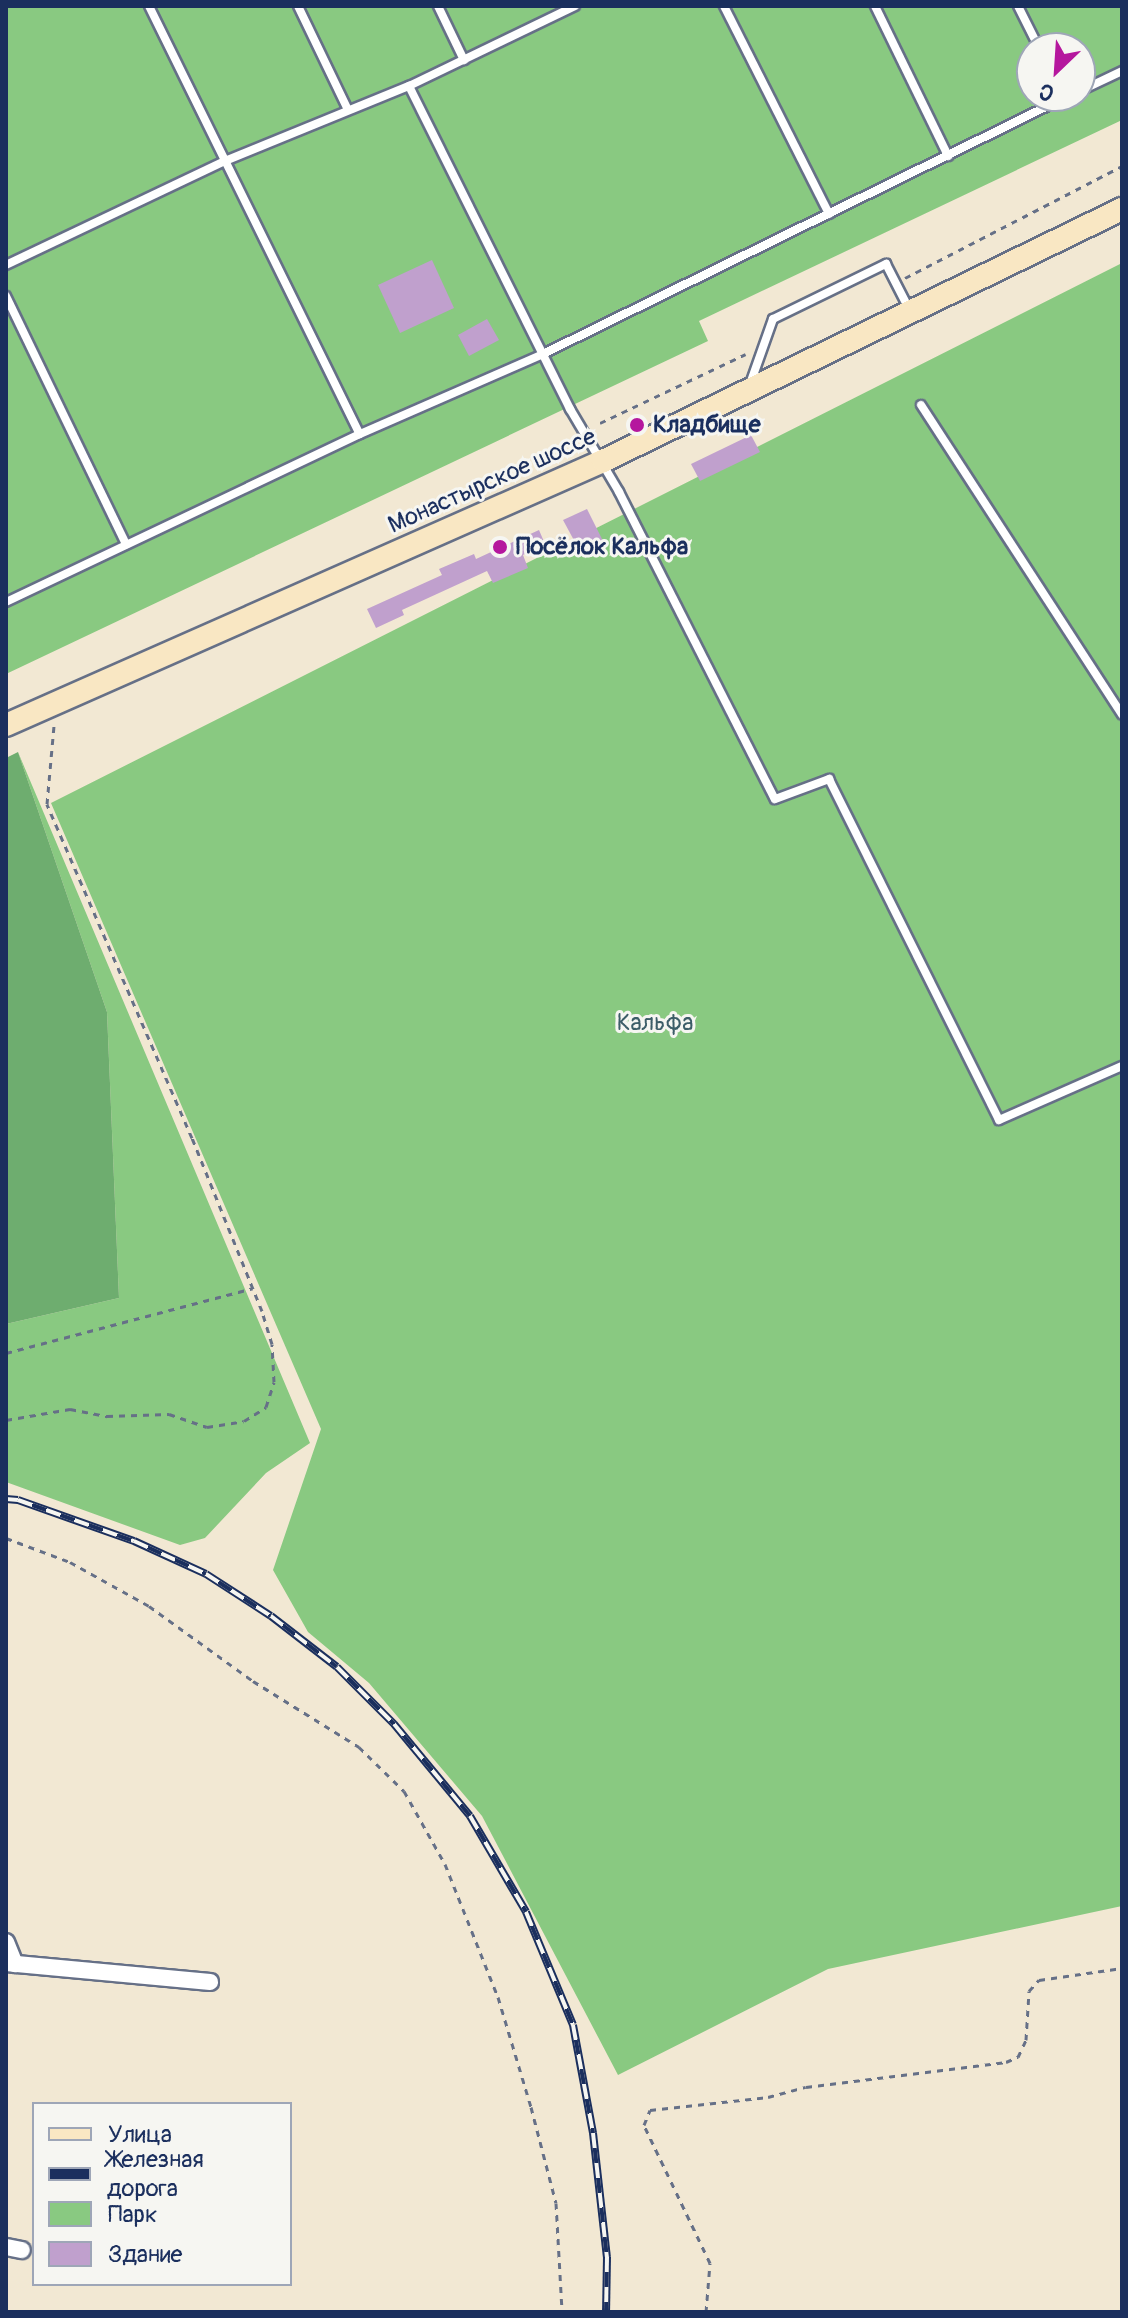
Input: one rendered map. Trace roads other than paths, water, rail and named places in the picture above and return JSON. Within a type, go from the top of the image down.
[{"type":"main road","name":"Монастырское шоссе","points":[[6,725],[603,461],[747,394],[1122,209]]},
{"type":"street","points":[[6,1942],[10,1963],[210,1982]]},
{"type":"lane","points":[[149,6],[360,434]]},
{"type":"lane","points":[[298,6],[348,110]]},
{"type":"lane","points":[[438,6],[464,60]]},
{"type":"lane","points":[[6,265],[225,161],[409,86],[575,6]]},
{"type":"lane","points":[[724,6],[829,214]]},
{"type":"lane","points":[[875,6],[948,156]]},
{"type":"lane","points":[[1018,6],[1031,32]]},
{"type":"lane","points":[[1096,83],[1122,71]]},
{"type":"lane","points":[[409,86],[543,354],[603,461],[775,799],[829,779],[999,1120],[1122,1066]]},
{"type":"lane","points":[[6,602],[360,434],[543,354],[1036,112]]},
{"type":"lane","points":[[747,394],[773,319],[886,264],[912,313]]},
{"type":"lane","points":[[6,296],[126,544]]},
{"type":"lane","points":[[921,405],[1122,714]]},
{"type":"railway","points":[[6,1499],[18,1500],[134,1541],[206,1574],[271,1616],[337,1667],[394,1724],[470,1816],[526,1912],[573,2025],[593,2133],[607,2257],[606,2312]]},
{"type":"place","name":"Кладбище","points":[[637,425]]},
{"type":"place","name":"Посёлок Кальфа","points":[[500,547]]},
{"type":"park label","name":"Кальфа","points":[[655,1023]]}]
